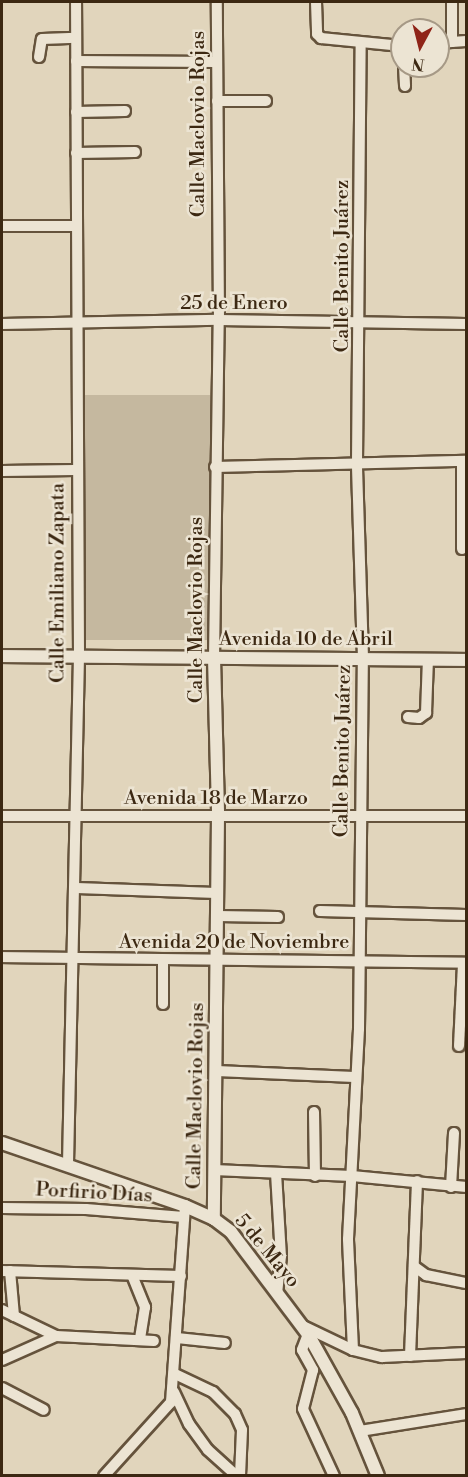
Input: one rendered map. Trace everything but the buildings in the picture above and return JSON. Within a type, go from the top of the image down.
[{"type":"street","name":"Calle Emiliano Zapata","points":[[68,1164],[79,655],[75,470],[78,322],[76,2]]},
{"type":"street","name":"Calle Maclovio Rojas","points":[[214,1219],[219,960],[214,658],[215,467],[219,320],[217,2]]},
{"type":"street","points":[[316,2],[317,34],[321,38],[361,45],[390,46]]},
{"type":"street","points":[[452,2],[452,42],[466,41]]},
{"type":"street","points":[[39,57],[42,39],[76,38]]},
{"type":"street","name":"Calle Benito Juárez","points":[[353,1350],[348,1239],[355,1077],[363,658],[357,462],[361,45]]},
{"type":"street","points":[[76,61],[216,62]]},
{"type":"street","points":[[405,78],[405,86]]},
{"type":"street","points":[[217,101],[267,101]]},
{"type":"street","points":[[76,112],[125,111]]},
{"type":"street","points":[[76,153],[135,152]]},
{"type":"street","points":[[2,226],[76,226]]},
{"type":"street","name":"25 de Enero","points":[[2,324],[219,320],[466,324]]},
{"type":"street","points":[[215,467],[464,461],[462,549]]},
{"type":"street","points":[[2,471],[75,470]]},
{"type":"street","name":"Avenida 10 de Abril","points":[[2,656],[466,660]]},
{"type":"street","points":[[408,717],[419,718],[426,713],[428,659]]},
{"type":"street","name":"Avenida 18 de Marzo","points":[[2,816],[466,816]]},
{"type":"street","points":[[75,888],[218,893]]},
{"type":"street","points":[[320,911],[466,915]]},
{"type":"street","points":[[218,916],[278,917]]},
{"type":"street","name":"Avenida 20 de Noviembre","points":[[2,957],[74,961],[358,959],[465,963]]},
{"type":"street","points":[[163,960],[163,1004]]},
{"type":"street","points":[[459,1046],[465,963]]},
{"type":"street","points":[[216,1071],[355,1077]]},
{"type":"street","points":[[314,1112],[315,1176]]},
{"type":"street","points":[[451,1187],[454,1133]]},
{"type":"street","name":"5 de Mayo","points":[[2,1143],[149,1193],[184,1211],[214,1219],[240,1242],[305,1330],[360,1431],[378,1476]]},
{"type":"street","points":[[214,1170],[352,1176],[466,1187]]},
{"type":"street","points":[[276,1173],[281,1256],[277,1292]]},
{"type":"street","points":[[410,1356],[417,1181]]},
{"type":"street","points":[[145,1215],[149,1193]]},
{"type":"street","name":"Porfirio Días","points":[[2,1208],[86,1209],[145,1215],[184,1211]]},
{"type":"street","points":[[104,1476],[162,1414],[174,1392],[184,1211]]},
{"type":"street","points":[[415,1267],[426,1275],[466,1283]]},
{"type":"street","points":[[14,1316],[6,1271],[181,1276]]},
{"type":"street","points":[[132,1275],[145,1307],[140,1340]]},
{"type":"street","points":[[2,1310],[56,1336],[154,1341]]},
{"type":"street","points":[[334,1476],[303,1409],[313,1370],[302,1350],[305,1330],[353,1350],[382,1357],[466,1353]]},
{"type":"street","points":[[2,1360],[56,1336]]},
{"type":"street","points":[[177,1338],[225,1343]]},
{"type":"street","points":[[175,1374],[213,1392],[235,1414],[242,1430],[239,1476]]},
{"type":"street","points":[[2,1388],[44,1410]]},
{"type":"street","points":[[174,1392],[189,1424],[208,1450],[239,1476]]},
{"type":"street","points":[[360,1431],[466,1414]]},
{"type":"shaded area","points":[[85,395],[210,395],[210,640],[85,640]]}]
